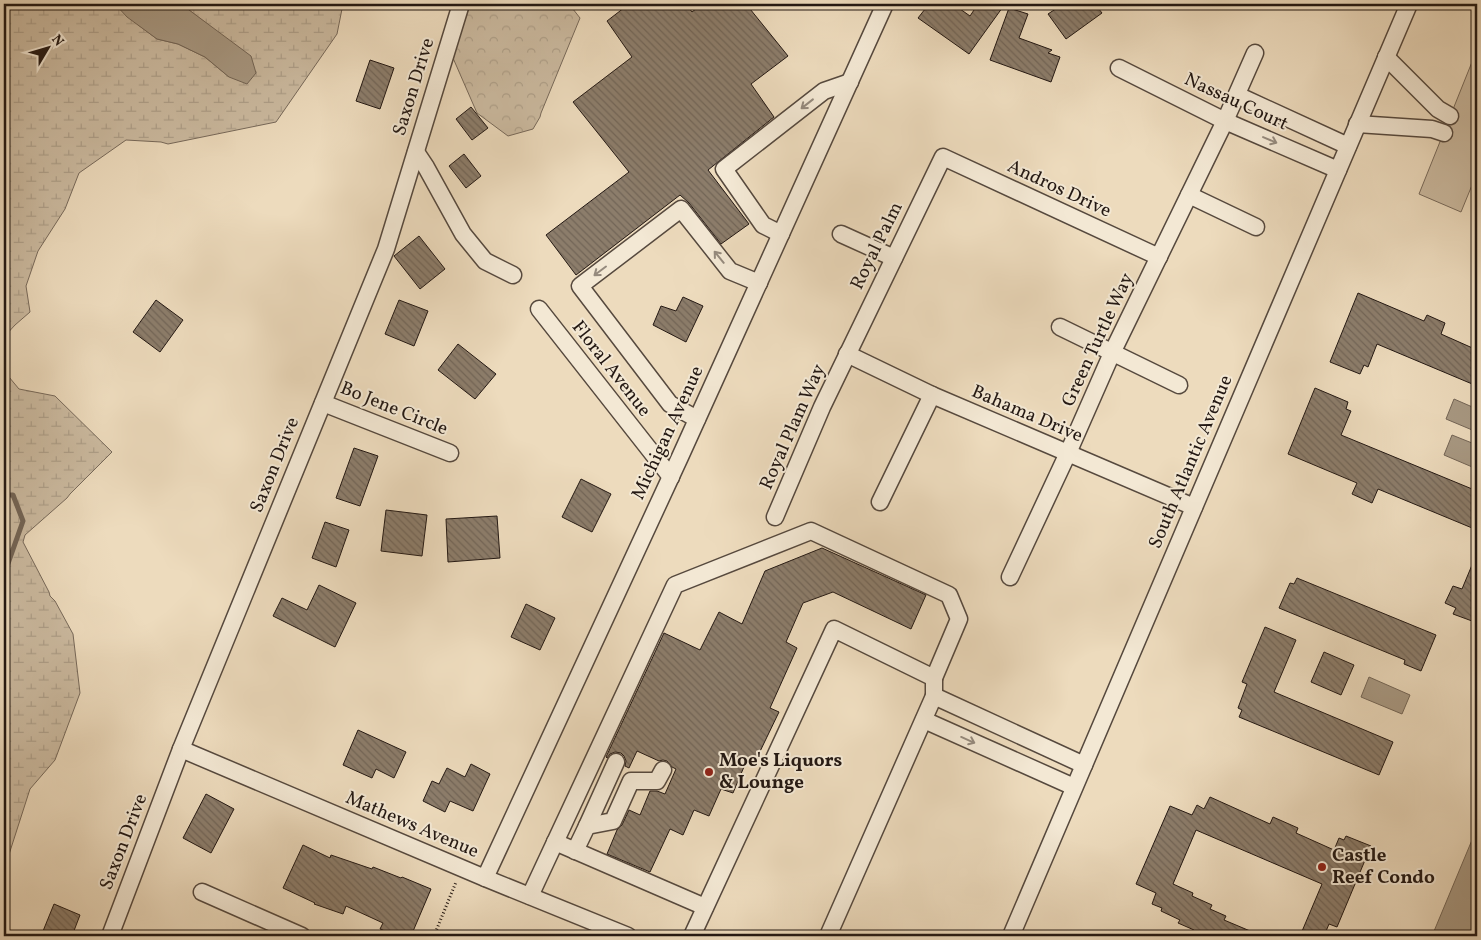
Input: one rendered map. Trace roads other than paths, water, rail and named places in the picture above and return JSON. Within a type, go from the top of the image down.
[{"type":"street","name":"Saxon Drive","points":[[110,936],[181,749],[386,249],[461,4]]},
{"type":"street","name":"Michigan Avenue","points":[[485,878],[671,477],[885,4]]},
{"type":"street","name":"South Atlantic Avenue","points":[[1011,936],[1409,4]]},
{"type":"street","name":"Green Turtle Way","points":[[1010,577],[1112,353],[1256,53]]},
{"type":"street","points":[[1386,57],[1438,110],[1450,116]]},
{"type":"street","name":"Nassau Court","points":[[1119,68],[1225,121],[1338,170]]},
{"type":"street","points":[[781,234],[763,225],[724,169],[824,91],[850,82]]},
{"type":"street","points":[[1237,95],[1348,146]]},
{"type":"street","points":[[1357,124],[1432,129],[1444,132]]},
{"type":"street","points":[[416,152],[462,234],[485,261],[513,275]]},
{"type":"street","name":"Andros Drive","points":[[943,157],[1159,256]]},
{"type":"street","name":"Royal Palm","points":[[847,354],[943,157]]},
{"type":"street","points":[[1189,195],[1256,227]]},
{"type":"street","points":[[697,419],[670,404],[580,286],[680,209],[730,271],[759,283]]},
{"type":"street","points":[[841,234],[894,258]]},
{"type":"street","name":"Floral Avenue","points":[[539,309],[671,477]]},
{"type":"street","points":[[1060,327],[1179,385]]},
{"type":"street","name":"Bahama Drive","points":[[847,354],[932,395],[1194,507]]},
{"type":"street","name":"Royal Plam Way","points":[[776,517],[822,407],[847,354]]},
{"type":"street","points":[[880,502],[932,395]]},
{"type":"street","name":"Bo Jene Circle","points":[[323,403],[450,453]]},
{"type":"street","points":[[530,896],[675,585],[811,531],[949,595],[959,619],[934,678],[934,696],[828,936]]},
{"type":"street","points":[[692,936],[834,628],[934,678]]},
{"type":"street","points":[[934,696],[1084,765]]},
{"type":"street","points":[[924,720],[1074,787]]},
{"type":"street","name":"Mathews Avenue","points":[[181,749],[461,868],[628,936]]},
{"type":"street","points":[[575,850],[616,762]]},
{"type":"street","points":[[587,826],[613,820],[631,781],[657,781],[663,770]]},
{"type":"street","points":[[555,842],[705,907]]},
{"type":"street","points":[[202,892],[302,936]]},
{"type":"waterway","points":[[4,495],[13,495],[23,521],[4,575]]},
{"type":"place","name":"Moe's Liquors & Lounge","points":[[709,772]]},
{"type":"place","name":"Castle Reef Condo","points":[[1322,867]]}]
